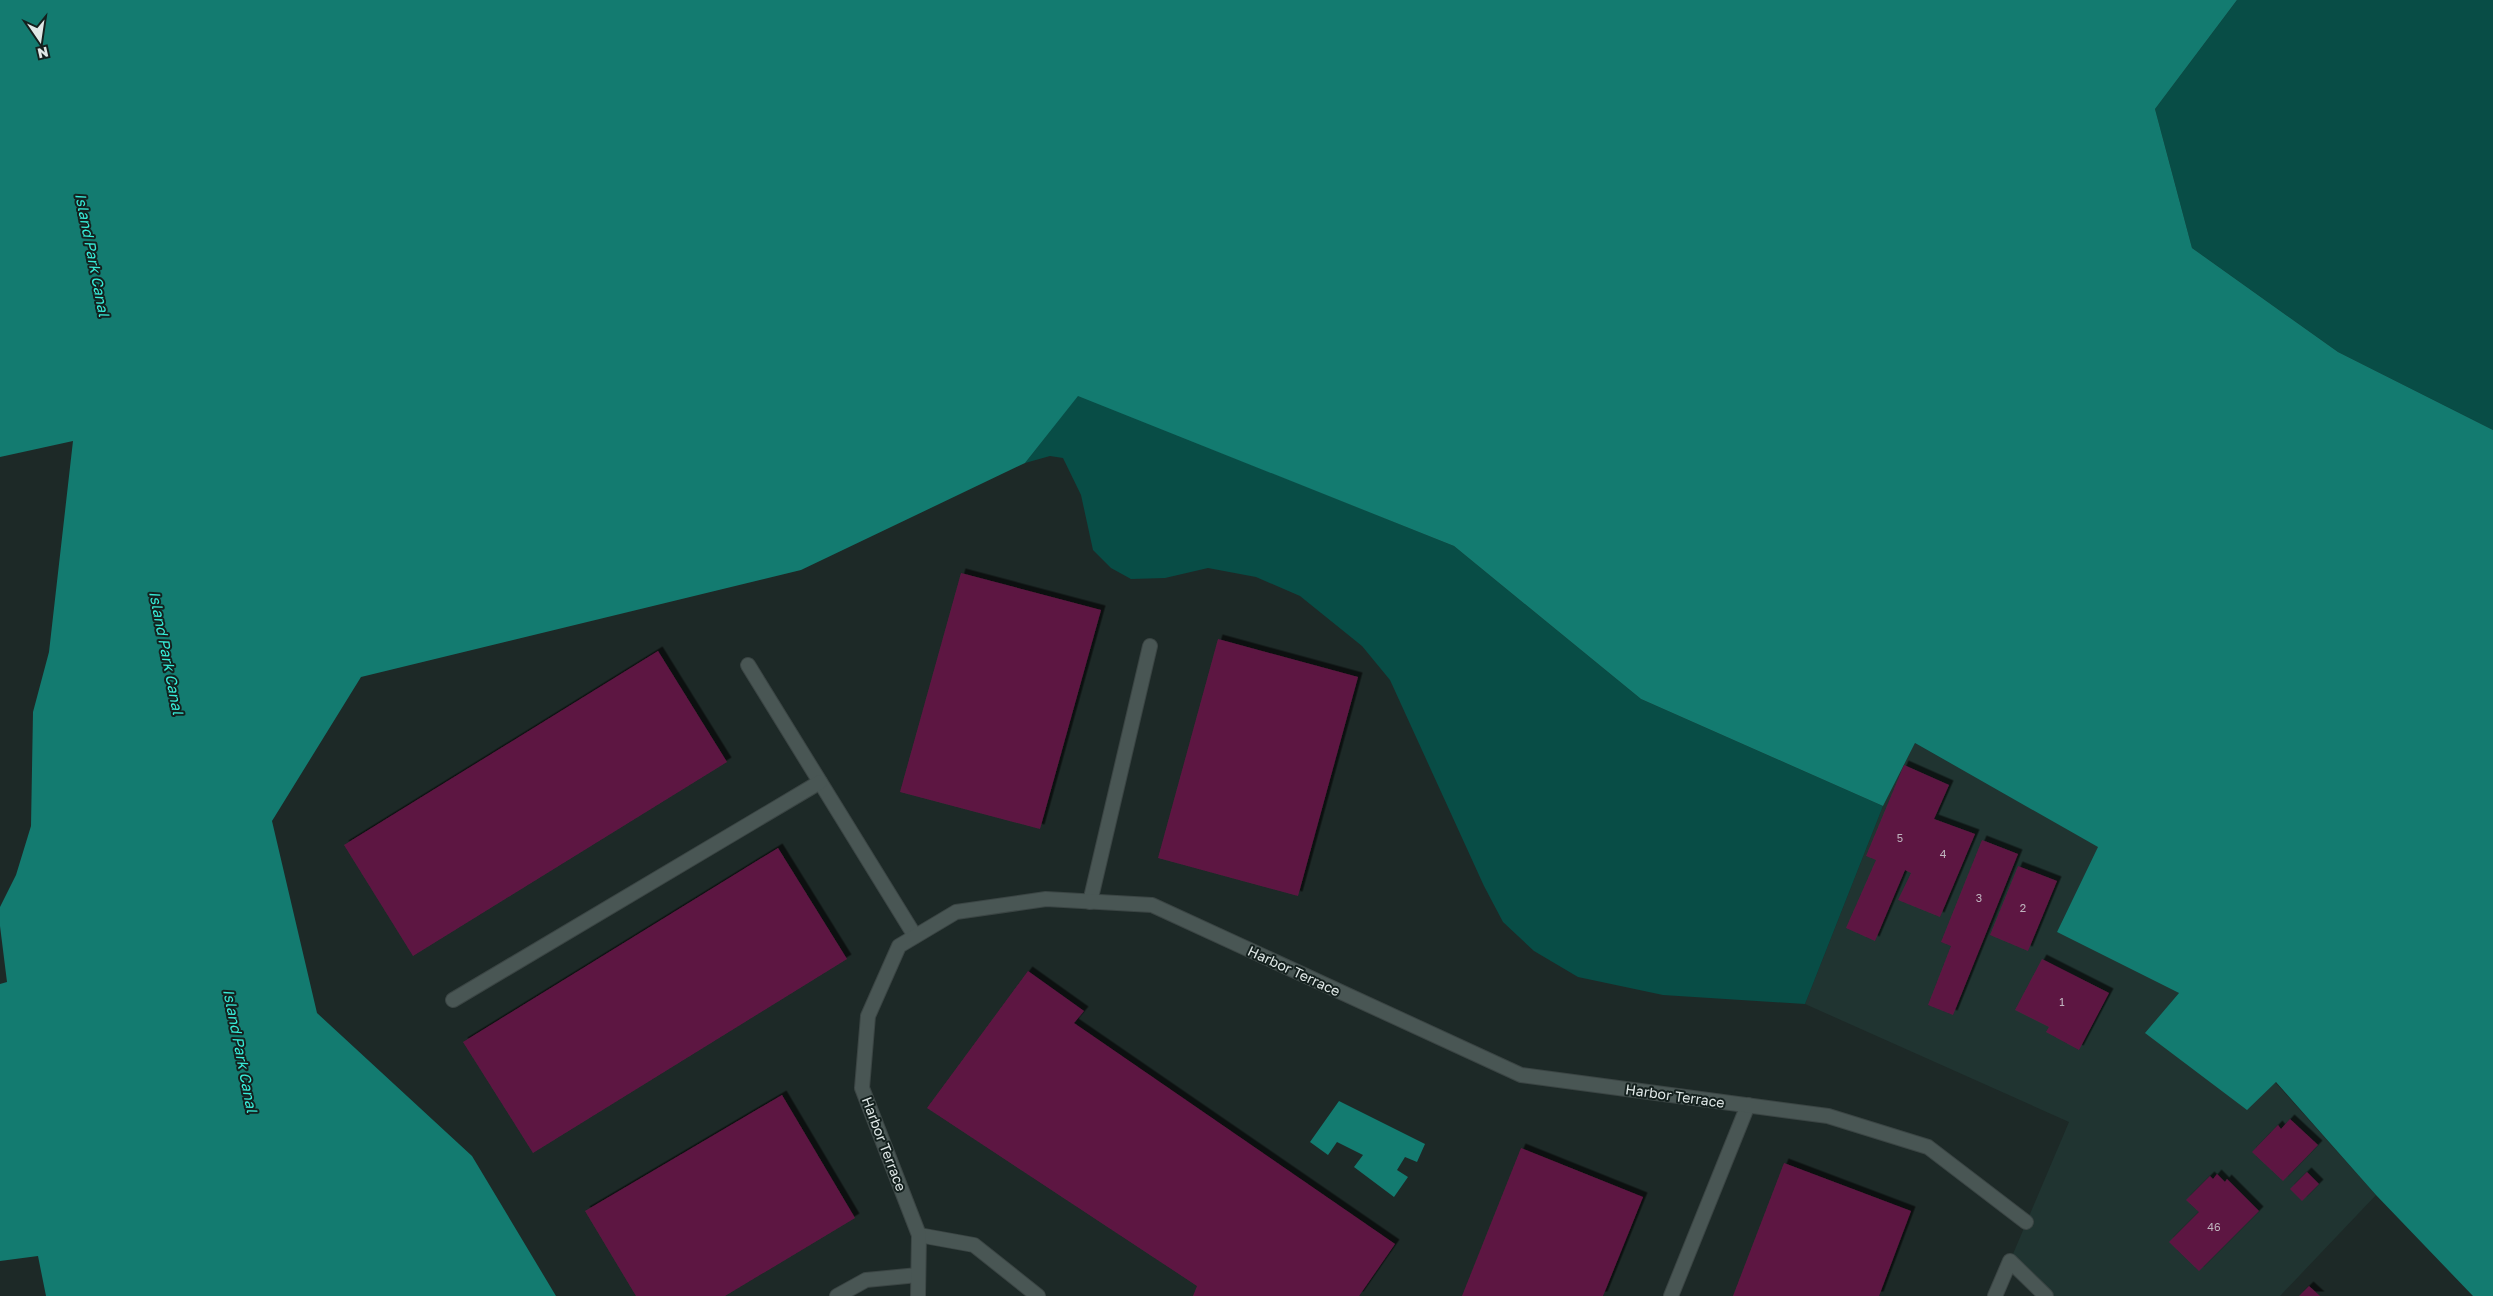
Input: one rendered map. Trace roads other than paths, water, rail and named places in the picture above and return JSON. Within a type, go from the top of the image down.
[{"type":"street","points":[[1090,902],[1150,646]]},
{"type":"street","points":[[748,665],[915,936]]},
{"type":"street","points":[[453,1000],[820,782]]},
{"type":"street","name":"Harbor Terrace","points":[[918,1296],[918,1235],[862,1088],[868,1016],[899,946],[956,912],[1046,899],[1152,906],[1521,1075],[1828,1116],[1928,1147],[2026,1222]]},
{"type":"street","points":[[1671,1296],[1748,1105]]},
{"type":"street","points":[[918,1235],[974,1245],[1038,1296]]},
{"type":"street","points":[[1995,1296],[2010,1261],[2046,1296]]},
{"type":"street","points":[[837,1296],[866,1280],[918,1275]]},
{"type":"water","name":"Island Park Canal","points":[[0,0],[2237,0],[2155,109],[2192,248],[2338,352],[2493,430],[2493,1296],[2473,1296],[2376,1195],[2276,1082],[2247,1110],[2145,1033],[2179,993],[2057,932],[2098,847],[1915,743],[1883,806],[1641,699],[1454,546],[1078,396],[1025,463],[801,570],[361,677],[272,821],[317,1013],[472,1156],[556,1296],[46,1296],[38,1256],[0,1261],[0,984],[7,982],[0,926],[0,907],[16,875],[31,826],[33,712],[49,652],[73,441],[0,457]]},
{"type":"water","points":[[1339,1101],[1425,1144],[1417,1162],[1405,1157],[1397,1170],[1408,1177],[1394,1197],[1354,1167],[1363,1155],[1337,1142],[1328,1155],[1310,1142]]}]
